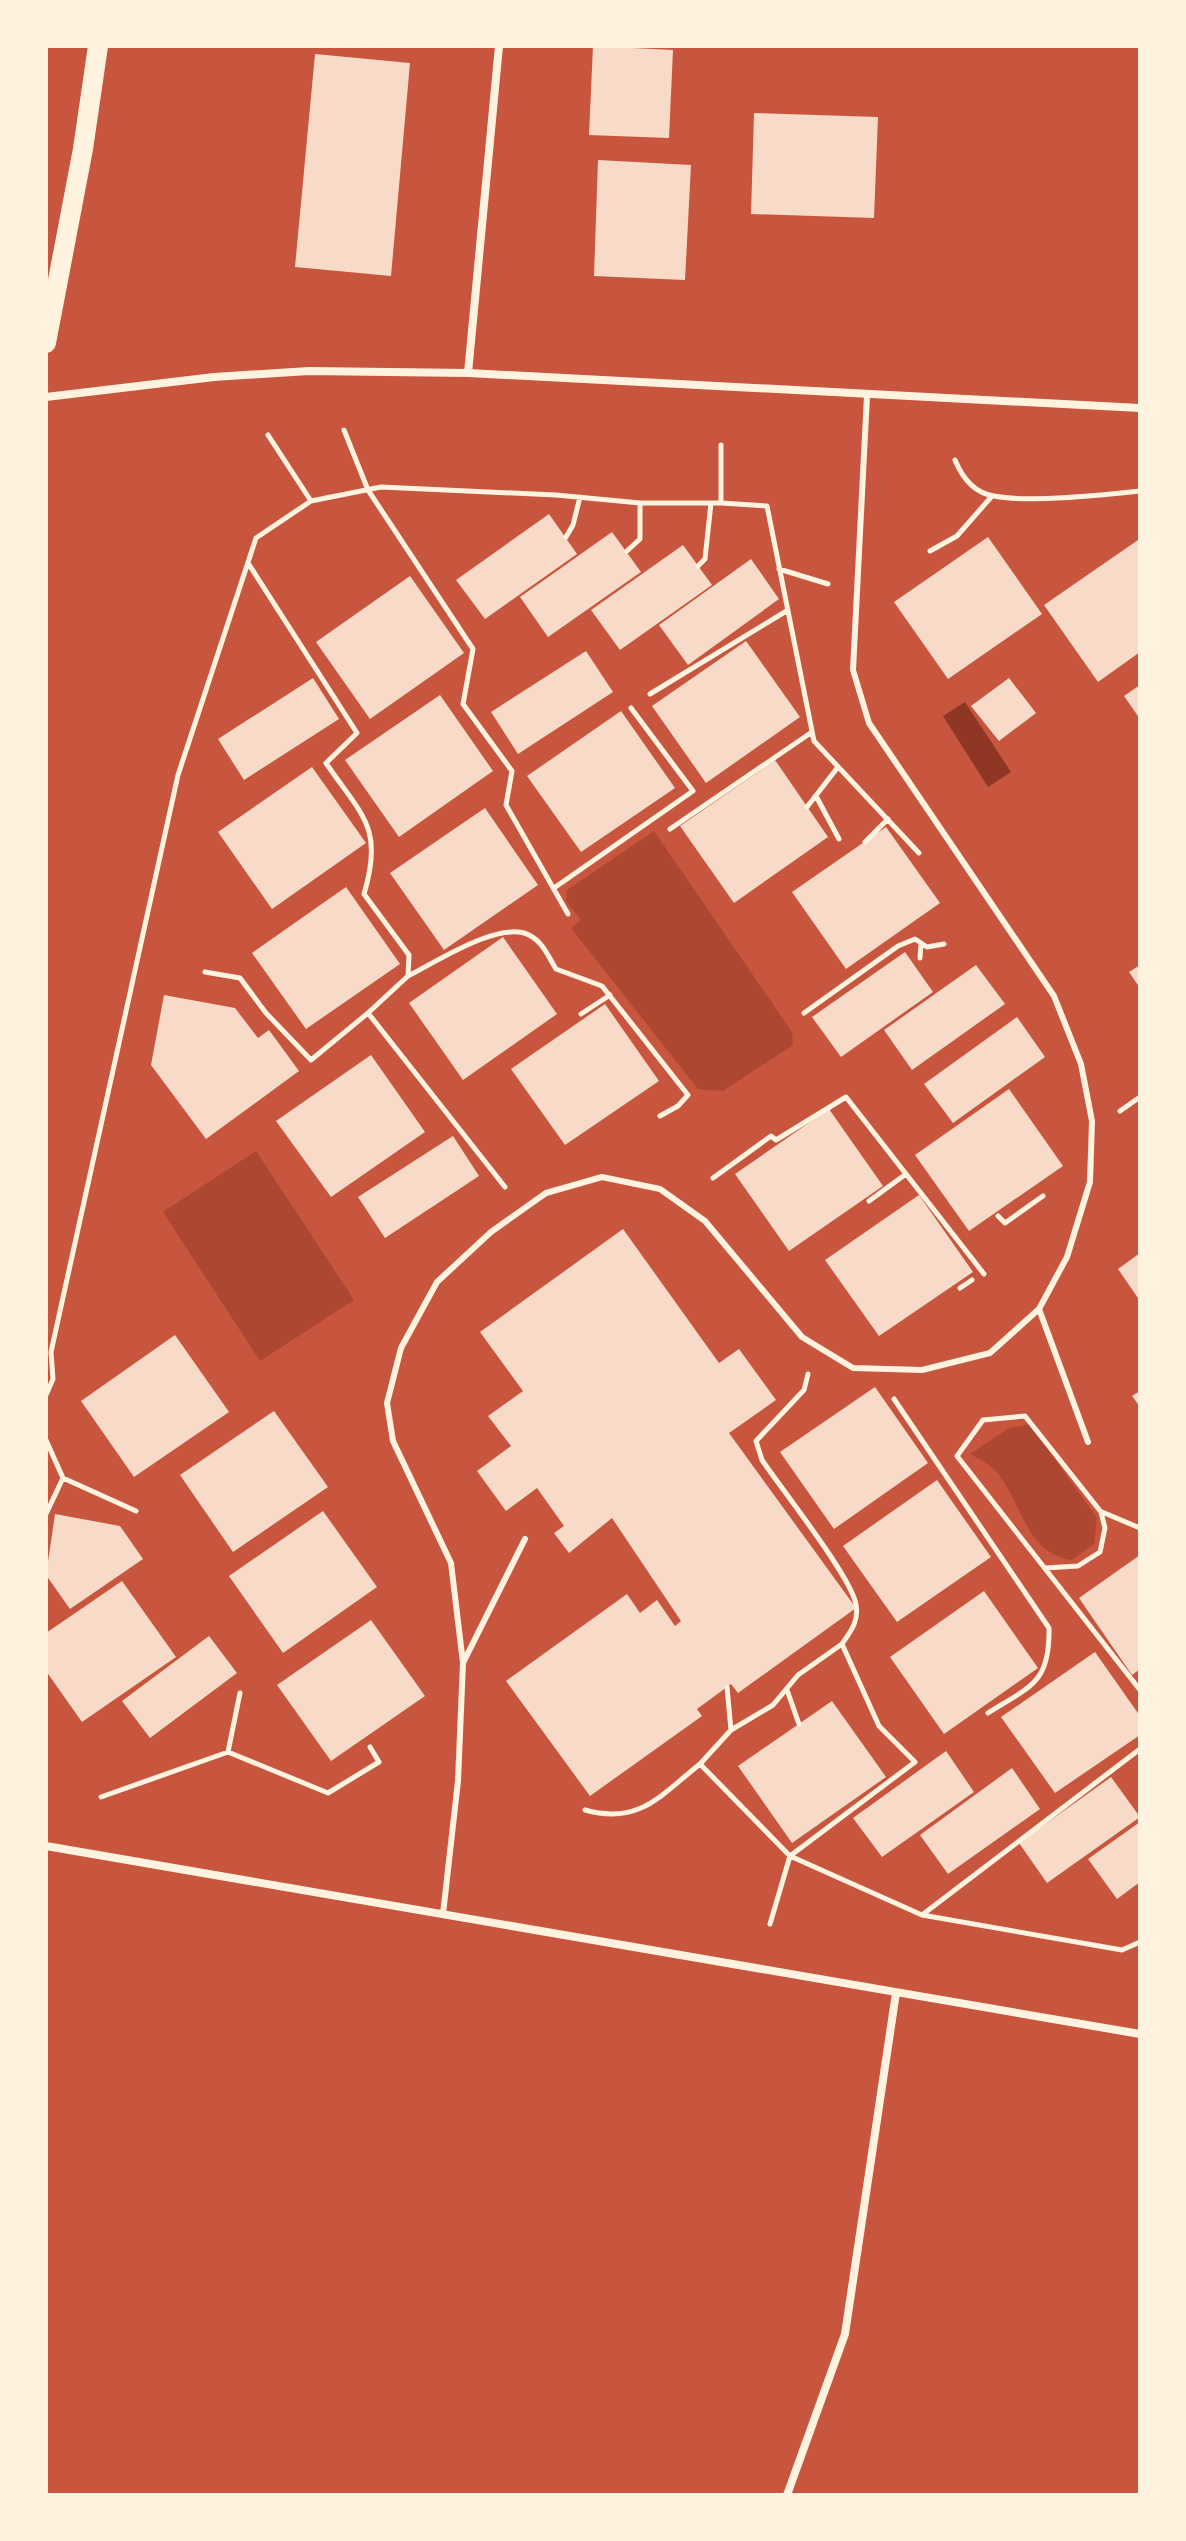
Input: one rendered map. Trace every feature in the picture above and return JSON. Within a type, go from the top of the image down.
[{"type":"main road","points":[[46,343],[83,149],[98,46]]},
{"type":"street","points":[[468,373],[499,46]]},
{"type":"street","points":[[46,397],[214,377],[309,371],[468,373],[1140,408]]},
{"type":"street","points":[[46,1846],[1140,2034]]},
{"type":"street","points":[[787,2495],[845,2334],[896,1993]]},
{"type":"lane","points":[[443,1914],[458,1781],[463,1663],[451,1563],[393,1441],[387,1403],[401,1348],[437,1282],[491,1232],[546,1193],[602,1177],[660,1189],[705,1221],[802,1337],[853,1368],[922,1370],[990,1353],[1039,1309],[1067,1257],[1090,1182],[1089,1107],[1081,1064],[1054,996],[869,723],[853,670],[867,396]]},
{"type":"lane","points":[[1039,1309],[1088,1442]]},
{"type":"lane","points":[[463,1663],[525,1539]]},
{"type":"path","points":[[344,430],[368,490],[473,649],[463,704],[512,771],[506,805],[568,914]]},
{"type":"path","points":[[268,435],[311,501]]},
{"type":"path","points":[[721,445],[721,503]]},
{"type":"path","points":[[955,460],[963,479],[992,496],[1098,495],[1140,491]]},
{"type":"path","points":[[46,1395],[53,1379],[51,1352],[178,775],[256,538],[311,501],[381,487],[640,503],[767,506],[814,741],[927,861]]},
{"type":"path","points":[[930,551],[957,536],[992,496]]},
{"type":"path","points":[[566,537],[573,525],[580,497]]},
{"type":"path","points":[[627,551],[640,539],[640,503]]},
{"type":"path","points":[[698,566],[705,559],[711,503]]},
{"type":"path","points":[[248,563],[357,733],[326,763],[373,838],[374,861],[364,894],[409,955],[408,976]]},
{"type":"path","points":[[779,569],[830,585]]},
{"type":"path","points":[[650,694],[788,610]]},
{"type":"path","points":[[554,888],[693,791],[631,708]]},
{"type":"path","points":[[670,829],[812,732]]},
{"type":"path","points":[[807,807],[838,767]]},
{"type":"path","points":[[816,796],[839,839]]},
{"type":"path","points":[[865,842],[888,819]]},
{"type":"path","points":[[205,972],[240,978],[266,1013],[311,1060],[408,976],[493,934],[527,933],[541,944],[556,969],[589,979],[610,995],[688,1095],[678,1106],[660,1116]]},
{"type":"path","points":[[804,1013],[898,946],[915,939],[927,947],[944,944]]},
{"type":"path","points":[[920,958],[921,943]]},
{"type":"path","points":[[581,1014],[610,995]]},
{"type":"path","points":[[368,1013],[523,1210]]},
{"type":"path","points":[[713,1178],[771,1136],[776,1140],[846,1097],[984,1274]]},
{"type":"path","points":[[1120,1111],[1140,1097]]},
{"type":"path","points":[[869,1201],[906,1174]]},
{"type":"path","points":[[998,1216],[1005,1223],[1043,1196]]},
{"type":"path","points":[[960,1288],[972,1280]]},
{"type":"path","points":[[585,1810],[607,1816],[637,1813],[700,1764],[731,1730],[773,1705],[798,1675],[842,1644],[856,1624],[857,1603],[841,1573],[762,1460],[756,1441],[804,1390],[809,1370]]},
{"type":"path","points":[[887,1388],[1049,1628],[1049,1658],[1032,1685],[988,1713]]},
{"type":"path","points":[[1045,1568],[1078,1566],[1100,1552],[1105,1528],[1101,1512],[1025,1416],[983,1420],[957,1456],[1045,1568],[1139,1686]]},
{"type":"path","points":[[46,1440],[63,1478],[136,1511]]},
{"type":"path","points":[[46,1514],[63,1478]]},
{"type":"path","points":[[1101,1512],[1140,1528]]},
{"type":"path","points":[[770,1924],[790,1856],[915,1762],[879,1726],[842,1644]]},
{"type":"path","points":[[727,1687],[731,1730]]},
{"type":"path","points":[[786,1689],[799,1724]]},
{"type":"path","points":[[228,1752],[240,1693]]},
{"type":"path","points":[[101,1797],[228,1752],[328,1793],[379,1762],[370,1747]]},
{"type":"path","points":[[922,1915],[1140,1749]]},
{"type":"path","points":[[700,1764],[790,1856],[922,1915],[1122,1950],[1140,1942]]},
{"type":"shaded area","points":[[965,702],[1011,772],[988,787],[943,716]]},
{"type":"shaded area","points":[[654,831],[792,1032],[793,1045],[723,1091],[698,1089],[571,928],[581,920],[566,901],[567,890]]},
{"type":"shaded area","points":[[256,1151],[354,1300],[260,1361],[163,1212]]},
{"type":"shaded area","points":[[1030,1424],[1097,1518],[1094,1544],[1072,1560],[1044,1548],[997,1472],[970,1454],[1009,1428]]},
{"type":"building","points":[[593,46],[673,50],[669,138],[589,135]]},
{"type":"building","points":[[315,54],[410,63],[391,276],[295,267]]},
{"type":"building","points":[[754,113],[878,117],[874,218],[751,214]]},
{"type":"building","points":[[598,160],[691,165],[685,280],[594,276]]},
{"type":"building","points":[[549,514],[577,554],[485,619],[456,580]]},
{"type":"building","points":[[612,532],[641,572],[548,637],[520,597]]},
{"type":"building","points":[[988,537],[1042,614],[948,679],[894,602]]},
{"type":"building","points":[[1138,540],[1140,652],[1098,682],[1044,605]]},
{"type":"building","points":[[683,545],[712,585],[620,650],[591,610]]},
{"type":"building","points":[[751,559],[779,599],[688,665],[659,625]]},
{"type":"building","points":[[410,576],[464,653],[370,719],[316,642]]},
{"type":"building","points":[[746,641],[800,717],[706,783],[652,706]]},
{"type":"building","points":[[586,651],[613,692],[518,754],[491,712]]},
{"type":"building","points":[[313,678],[339,719],[244,780],[218,739]]},
{"type":"building","points":[[1009,678],[1036,713],[999,741],[971,706]]},
{"type":"building","points":[[1140,685],[1140,719],[1124,696]]},
{"type":"building","points":[[440,695],[493,771],[399,837],[345,760]]},
{"type":"building","points":[[621,711],[675,788],[581,852],[527,776]]},
{"type":"building","points":[[775,760],[828,837],[734,903],[680,826]]},
{"type":"building","points":[[312,767],[366,843],[272,909],[218,832]]},
{"type":"building","points":[[485,808],[538,885],[444,950],[390,873]]},
{"type":"building","points":[[886,827],[940,903],[846,969],[792,892]]},
{"type":"building","points":[[346,887],[400,964],[306,1029],[252,953]]},
{"type":"building","points":[[503,937],[557,1014],[463,1080],[409,1003]]},
{"type":"building","points":[[905,952],[933,992],[841,1057],[812,1017]]},
{"type":"building","points":[[976,965],[1005,1004],[912,1070],[884,1030]]},
{"type":"building","points":[[1140,965],[1140,988],[1129,972]]},
{"type":"building","points":[[164,995],[235,1008],[258,1038],[269,1030],[299,1071],[206,1139],[151,1065]]},
{"type":"building","points":[[605,1004],[659,1081],[565,1145],[511,1069]]},
{"type":"building","points":[[1017,1017],[1045,1057],[953,1123],[924,1084]]},
{"type":"building","points":[[371,1055],[425,1132],[331,1197],[276,1121]]},
{"type":"building","points":[[1009,1089],[1063,1166],[969,1231],[915,1155]]},
{"type":"building","points":[[829,1109],[883,1186],[789,1251],[735,1174]]},
{"type":"building","points":[[453,1136],[479,1176],[385,1238],[358,1197]]},
{"type":"building","points":[[919,1195],[973,1272],[879,1336],[825,1260]]},
{"type":"building","points":[[623,1229],[719,1363],[739,1349],[776,1400],[729,1433],[856,1608],[738,1693],[731,1684],[697,1709],[702,1716],[590,1796],[506,1681],[627,1594],[640,1613],[657,1600],[675,1626],[681,1621],[612,1518],[569,1553],[554,1533],[564,1526],[537,1488],[506,1511],[477,1471],[511,1446],[488,1416],[523,1391],[480,1332]]},
{"type":"building","points":[[1140,1253],[1140,1301],[1118,1269]]},
{"type":"building","points":[[175,1335],[229,1412],[134,1477],[81,1401]]},
{"type":"building","points":[[875,1387],[928,1463],[834,1529],[780,1452]]},
{"type":"building","points":[[1140,1391],[1140,1407],[1132,1396]]},
{"type":"building","points":[[274,1411],[328,1487],[233,1552],[180,1475]]},
{"type":"building","points":[[937,1480],[991,1557],[897,1622],[843,1546]]},
{"type":"building","points":[[323,1511],[377,1587],[283,1653],[229,1576]]},
{"type":"building","points":[[55,1514],[120,1526],[143,1559],[70,1609],[46,1575]]},
{"type":"building","points":[[1140,1555],[1140,1669],[1132,1675],[1079,1598]]},
{"type":"building","points":[[122,1581],[176,1657],[82,1722],[46,1671],[46,1633]]},
{"type":"building","points":[[984,1591],[1038,1668],[944,1734],[890,1657]]},
{"type":"building","points":[[371,1620],[425,1696],[331,1761],[277,1685]]},
{"type":"building","points":[[209,1636],[237,1673],[150,1738],[122,1701]]},
{"type":"building","points":[[1095,1652],[1140,1716],[1140,1735],[1055,1793],[1001,1717]]},
{"type":"building","points":[[832,1701],[886,1777],[792,1843],[738,1766]]},
{"type":"building","points":[[946,1751],[974,1792],[882,1857],[853,1818]]},
{"type":"building","points":[[1012,1768],[1040,1809],[948,1874],[920,1835]]},
{"type":"building","points":[[1111,1777],[1140,1817],[1047,1883],[1019,1843]]},
{"type":"building","points":[[1140,1822],[1140,1882],[1117,1899],[1088,1859]]}]
